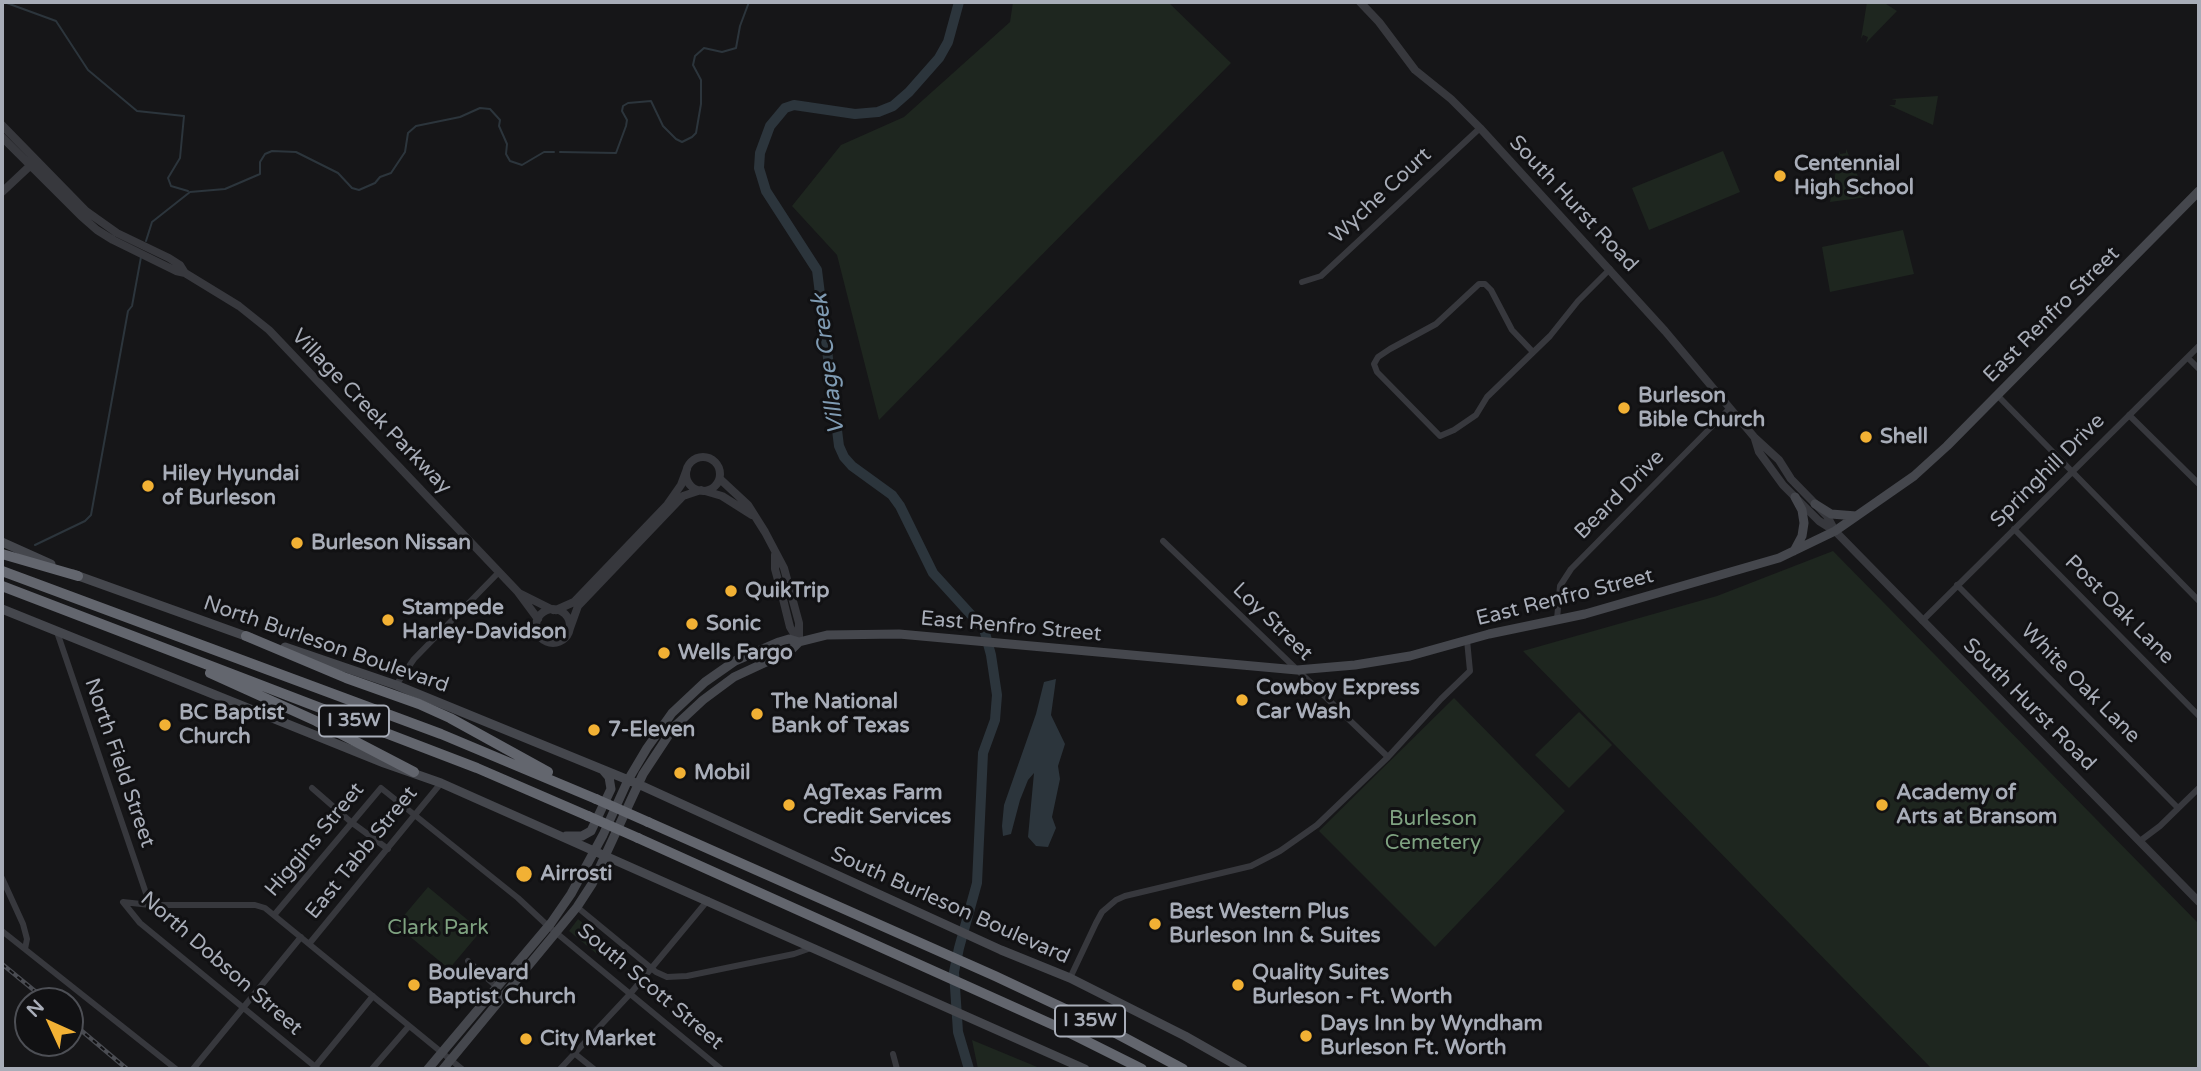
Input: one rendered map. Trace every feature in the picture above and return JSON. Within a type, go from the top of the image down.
[{"type":"highway","points":[[2,554],[78,576]]},
{"type":"highway","name":"I 35W","points":[[2,571],[440,734],[596,799],[995,976],[1110,1030],[1183,1069]]},
{"type":"highway","name":"I 35W","points":[[3,587],[477,768],[925,966],[1142,1069]]},
{"type":"highway","points":[[118,632],[126,639],[316,721],[414,772]]},
{"type":"highway","points":[[246,636],[450,718],[596,799]]},
{"type":"main road","name":"East Renfro Street","points":[[594,850],[628,780],[672,713],[705,682],[736,662],[789,639],[799,642],[827,635],[860,633],[1297,670],[1355,665],[1409,656],[1466,640],[1585,614],[1702,582],[1794,551],[1858,517],[1922,468],[2199,191]]},
{"type":"main road","points":[[1794,551],[1802,536],[1804,523],[1802,510],[1795,497]]},
{"type":"main road","points":[[1815,504],[1831,514],[1858,517]]},
{"type":"main road","name":"North Burleson Boulevard","points":[[2,542],[78,576],[246,636],[396,685],[638,784]]},
{"type":"main road","points":[[2,609],[384,763],[441,783],[1085,1069]]},
{"type":"main road","name":"East Renfro Street","points":[[552,929],[577,907],[592,884],[638,784],[674,727],[703,700],[734,677],[790,651],[799,642]]},
{"type":"main road","points":[[674,727],[684,710],[705,690],[705,682]]},
{"type":"main road","points":[[561,835],[582,836],[591,831],[611,789],[609,778],[603,771]]},
{"type":"main road","name":"South Burleson Boulevard","points":[[638,784],[1002,950],[1070,978],[1185,1036],[1243,1069]]},
{"type":"main road","points":[[443,1069],[505,993],[552,929],[594,850]]},
{"type":"main road","points":[[428,1069],[497,987],[552,929]]},
{"type":"street","name":"South Hurst Road","points":[[1360,2],[1379,22],[1415,70],[1451,99],[1480,128],[1610,269],[1755,438],[1779,460],[1791,480],[1827,516],[1835,531]]},
{"type":"street","name":"Village Creek Parkway","points":[[2,125],[81,216],[105,235],[180,265],[185,273],[239,306],[269,330],[518,592],[538,619],[538,635],[552,643],[563,640],[569,631]]},
{"type":"street","name":"Wyche Court","points":[[1303,282],[1321,276],[1480,128]]},
{"type":"street","name":"Village Creek Parkway","points":[[2,137],[33,162]]},
{"type":"street","points":[[2,192],[33,162]]},
{"type":"street","points":[[1533,352],[1512,330],[1491,290],[1485,284],[1479,284],[1436,324],[1390,349],[1378,357],[1374,364],[1377,372],[1440,436],[1476,415],[1487,397],[1550,336],[1578,301],[1610,269]]},
{"type":"street","name":"Springhill Drive","points":[[1922,621],[2199,346]]},
{"type":"street","points":[[2188,358],[2199,369]]},
{"type":"street","points":[[1997,395],[2199,601]]},
{"type":"street","name":"Beard Drive","points":[[1557,619],[1559,586],[1571,569],[1730,408]]},
{"type":"street","points":[[2129,415],[2199,484]]},
{"type":"street","name":"South Hurst Road","points":[[1755,438],[1759,452],[1795,497],[1818,521],[1835,531],[2199,902]]},
{"type":"street","points":[[538,619],[544,612],[574,601],[667,505],[681,485],[690,463],[700,457],[711,458],[719,467],[720,479],[748,505],[765,532],[783,568],[799,623],[799,642]]},
{"type":"street","points":[[687,468],[690,484],[723,496],[757,519]]},
{"type":"street","points":[[569,631],[578,606],[683,496],[713,487],[720,479]]},
{"type":"street","name":"Post Oak Lane","points":[[2014,528],[2199,716]]},
{"type":"street","name":"Loy Street","points":[[1163,541],[1388,757]]},
{"type":"street","points":[[396,685],[414,659],[499,572]]},
{"type":"street","name":"White Oak Lane","points":[[1957,585],[2178,808]]},
{"type":"street","name":"Village Creek Parkway","points":[[518,592],[554,610]]},
{"type":"street","points":[[554,610],[567,616],[569,631]]},
{"type":"street","name":"North Field Street","points":[[57,632],[150,905]]},
{"type":"street","points":[[1070,978],[1096,923],[1110,904],[1125,896],[1251,866],[1280,851],[1317,825],[1388,757],[1470,671],[1466,640]]},
{"type":"street","name":"East Tabb Street","points":[[309,944],[441,783]]},
{"type":"street","points":[[312,788],[351,822],[388,849]]},
{"type":"street","name":"South Scott Street","points":[[382,788],[518,898],[721,1069]]},
{"type":"street","name":"Higgins Street","points":[[275,914],[382,788]]},
{"type":"street","points":[[2140,841],[2160,826],[2199,788]]},
{"type":"street","points":[[2,878],[23,924],[27,939],[25,949]]},
{"type":"street","points":[[560,1069],[630,993],[708,900]]},
{"type":"street","name":"North Dobson Street","points":[[150,905],[123,902],[140,923],[315,1068]]},
{"type":"street","points":[[150,905],[255,905],[275,914],[462,1069]]},
{"type":"street","points":[[577,907],[651,968],[667,977],[683,977],[794,954],[813,947]]},
{"type":"street","points":[[2,931],[176,1069]]},
{"type":"street","name":"East Tabb Street","points":[[193,1069],[301,937]]},
{"type":"street","points":[[468,961],[505,993]]},
{"type":"street","points":[[315,1068],[373,996]]},
{"type":"street","points":[[372,1069],[409,1026]]},
{"type":"street","points":[[574,1053],[594,1069]]},
{"type":"street","points":[[893,1054],[897,1069]]},
{"type":"green space","points":[[1013,2],[1168,2],[1231,63],[879,420],[837,255],[792,206],[841,145],[904,117],[1010,22]]},
{"type":"green space","points":[[1867,2],[1883,2],[1897,11],[1866,43],[1868,37],[1863,35],[1861,39]]},
{"type":"green space","points":[[1938,96],[1933,125],[1889,105],[1895,105],[1896,100],[1891,99]]},
{"type":"green space","points":[[1846,149],[1867,197],[1830,202],[1840,150],[1840,154],[1846,153]]},
{"type":"green space","points":[[1723,151],[1740,192],[1649,230],[1632,188]]},
{"type":"green space","points":[[1903,230],[1914,274],[1830,292],[1822,247]]},
{"type":"green space","name":"Academy of Arts at Bransom","points":[[1833,551],[2199,924],[2199,1069],[1932,1069],[1523,651],[1717,596]]},
{"type":"green space","name":"Burleson Cemetery","points":[[1454,698],[1565,811],[1435,947],[1319,831]]},
{"type":"green space","points":[[1579,712],[1612,745],[1569,788],[1535,755]]},
{"type":"green space","name":"Clark Park","points":[[428,887],[481,931],[449,969],[396,925]]},
{"type":"green space","points":[[578,919],[611,947],[602,958],[569,931]]},
{"type":"green space","points":[[972,1040],[1042,1069],[978,1069]]},
{"type":"shaded area","points":[[1056,679],[1051,715],[1065,744],[1058,766],[1060,779],[1052,817],[1056,828],[1048,847],[1036,846],[1028,837],[1034,773],[1028,780],[1020,800],[1011,834],[1003,836],[1004,805],[1036,714],[1044,682]]},
{"type":"waterway","points":[[4,2],[56,21],[88,70],[137,111],[184,116],[180,158],[168,178],[171,186],[188,191]]},
{"type":"waterway","points":[[560,152],[616,153],[627,120],[622,111],[623,106],[628,103],[651,101],[663,126],[676,139],[682,142],[692,137],[696,133],[701,104],[701,80],[693,65],[695,56],[704,48],[722,52],[736,48],[740,26],[749,2]]},
{"type":"waterway","name":"Village Creek","points":[[959,2],[948,42],[939,58],[893,106],[878,112],[855,114],[794,105],[785,108],[770,126],[760,153],[759,168],[766,191],[817,270],[839,446],[844,457],[892,495],[933,573],[984,629],[991,655],[997,695],[995,720],[983,753],[977,883],[954,972],[958,1032],[969,1069]]},
{"type":"waterway","points":[[146,241],[152,222],[190,192],[225,189],[260,174],[260,162],[265,154],[272,151],[296,152],[338,173],[352,188],[359,190],[391,173],[405,152],[408,133],[416,126],[460,117],[480,108],[490,109],[500,120],[499,126],[507,144],[506,154],[510,161],[522,165],[544,152],[554,152]]},
{"type":"waterway","points":[[35,545],[85,521],[91,515],[128,311],[132,306],[141,257]]},
{"type":"railway","points":[[2,964],[30,987]]},
{"type":"railway","points":[[84,1033],[127,1069]]},
{"type":"place","name":"Centennial High School","points":[[1780,176]]},
{"type":"place","name":"Burleson Bible Church","points":[[1624,408]]},
{"type":"place","name":"Shell","points":[[1866,437]]},
{"type":"place","name":"Hiley Hyundai of Burleson","points":[[148,486]]},
{"type":"place","name":"Burleson Nissan","points":[[297,543]]},
{"type":"place","name":"QuikTrip","points":[[731,591]]},
{"type":"place","name":"Stampede Harley-Davidson","points":[[388,620]]},
{"type":"place","name":"Sonic","points":[[692,624]]},
{"type":"place","name":"Wells Fargo","points":[[664,653]]},
{"type":"place","name":"Cowboy Express Car Wash","points":[[1242,700]]},
{"type":"place","name":"The National Bank of Texas","points":[[757,714]]},
{"type":"place","name":"BC Baptist Church","points":[[165,725]]},
{"type":"place","name":"7-Eleven","points":[[594,730]]},
{"type":"place","name":"Mobil","points":[[680,773]]},
{"type":"place","name":"AgTexas Farm Credit Services","points":[[789,805]]},
{"type":"place","name":"Academy of Arts at Bransom","points":[[1882,805]]},
{"type":"place","name":"Airrosti","points":[[524,874]]},
{"type":"place","name":"Best Western Plus Burleson Inn & Suites","points":[[1155,924]]},
{"type":"place","name":"Boulevard Baptist Church","points":[[414,985]]},
{"type":"place","name":"Quality Suites Burleson - Ft. Worth","points":[[1238,985]]},
{"type":"place","name":"Days Inn by Wyndham Burleson Ft. Worth","points":[[1306,1036]]},
{"type":"place","name":"City Market","points":[[526,1039]]}]
